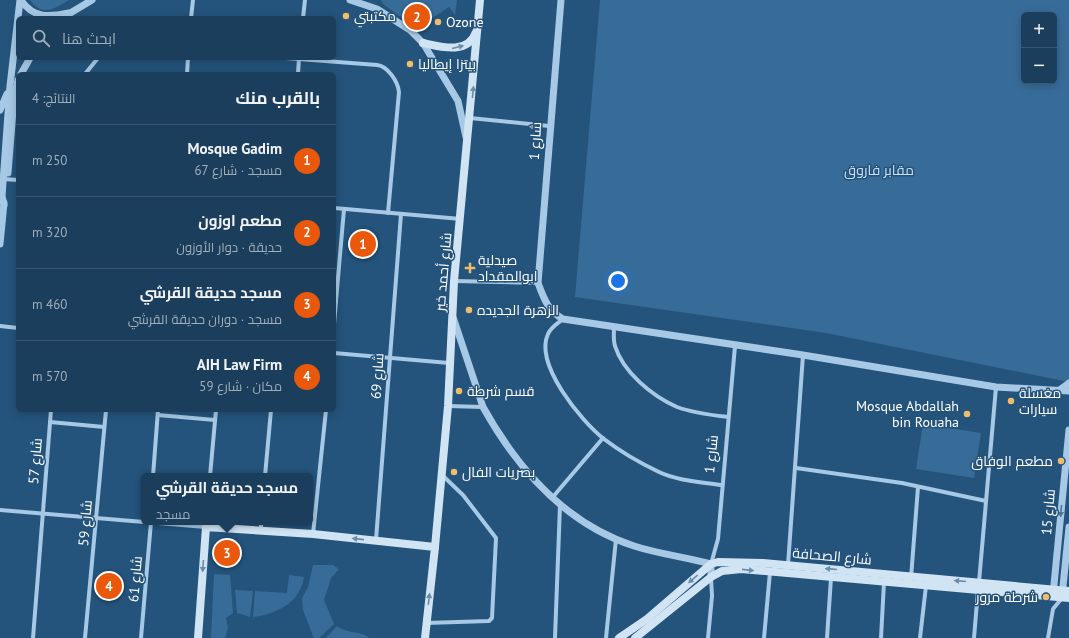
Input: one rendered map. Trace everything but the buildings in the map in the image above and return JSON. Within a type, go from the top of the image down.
[{"type":"main road","name":"شارع أحمد خير","points":[[425,638],[448,406],[454,281],[468,144],[480,0]]},
{"type":"main road","points":[[423,43],[447,48],[463,46],[472,40],[479,22]]},
{"type":"main road","points":[[198,638],[206,525],[261,526],[313,534],[435,546]]},
{"type":"main road","name":"شارع الصحافة","points":[[711,564],[750,562],[788,565],[911,581],[979,586],[1061,595]]},
{"type":"main road","points":[[619,638],[647,619],[711,564]]},
{"type":"main road","name":"شارع الصحافة","points":[[635,638],[711,577],[722,571],[741,570],[884,582],[911,581],[926,586],[979,586]]},
{"type":"street","points":[[20,0],[31,11],[42,16]]},
{"type":"street","points":[[19,16],[20,0]]},
{"type":"street","points":[[67,16],[92,0]]},
{"type":"street","points":[[191,16],[193,0]]},
{"type":"street","points":[[303,16],[305,0]]},
{"type":"street","points":[[350,0],[377,9],[410,30],[423,43],[458,101],[468,144]]},
{"type":"street","points":[[372,0],[377,9]]},
{"type":"street","name":"شارع 1","points":[[538,283],[549,126],[560,0]]},
{"type":"street","points":[[5,179],[5,140],[14,84],[16,56]]},
{"type":"street","points":[[22,72],[29,60]]},
{"type":"street","points":[[87,72],[96,60]]},
{"type":"street","points":[[186,72],[188,60]]},
{"type":"street","points":[[298,72],[299,60]]},
{"type":"street","points":[[323,60],[382,65],[387,69],[398,86],[399,92],[388,212]]},
{"type":"street","points":[[0,110],[14,84]]},
{"type":"street","points":[[470,118],[549,126]]},
{"type":"street","points":[[0,244],[4,206],[5,140]]},
{"type":"street","points":[[0,159],[4,167]]},
{"type":"street","points":[[5,179],[16,180]]},
{"type":"street","points":[[336,208],[460,219]]},
{"type":"street","points":[[336,301],[344,209]]},
{"type":"street","name":"شارع 69","points":[[376,541],[401,214]]},
{"type":"street","points":[[454,281],[538,283],[547,306],[554,315],[563,319],[803,355],[996,387],[1069,391]]},
{"type":"street","points":[[452,314],[484,407],[519,463],[552,498],[560,505],[616,540],[656,552],[690,558],[711,564],[712,596],[708,638]]},
{"type":"street","points":[[563,319],[548,332],[546,338],[546,352],[550,366],[561,389],[573,406],[603,438],[627,454],[660,472],[682,479],[721,485]]},
{"type":"street","points":[[0,326],[16,328]]},
{"type":"street","points":[[614,327],[613,339],[618,353],[632,374],[652,391],[678,407],[728,417]]},
{"type":"street","name":"شارع 1","points":[[711,564],[718,540],[721,485],[735,346]]},
{"type":"street","points":[[336,353],[449,363]]},
{"type":"street","points":[[788,565],[803,355]]},
{"type":"street","points":[[1058,391],[1069,383]]},
{"type":"street","points":[[974,638],[996,387]]},
{"type":"street","points":[[448,406],[484,407]]},
{"type":"street","name":"شارع 57","points":[[33,638],[51,412]]},
{"type":"street","name":"شارع 59","points":[[85,638],[106,412]]},
{"type":"street","points":[[210,473],[216,412]]},
{"type":"street","points":[[266,473],[271,412]]},
{"type":"street","points":[[313,534],[326,412]]},
{"type":"street","points":[[153,473],[158,415],[215,420]]},
{"type":"street","points":[[50,422],[104,426]]},
{"type":"street","name":"شارع 15","points":[[1061,595],[1069,430]]},
{"type":"street","points":[[552,498],[603,438]]},
{"type":"street","points":[[796,468],[902,483],[986,501]]},
{"type":"street","points":[[426,623],[489,621],[492,618],[496,538],[464,495],[442,475]]},
{"type":"street","points":[[911,581],[918,487]]},
{"type":"street","points":[[555,638],[560,505]]},
{"type":"street","points":[[0,510],[141,522]]},
{"type":"street","name":"شارع 61","points":[[141,638],[151,525]]},
{"type":"street","name":"شارع 15","points":[[1061,595],[1069,527]]},
{"type":"street","points":[[606,638],[616,540]]},
{"type":"street","points":[[764,638],[770,572]]},
{"type":"street","points":[[827,638],[831,578]]},
{"type":"street","points":[[881,638],[884,582]]},
{"type":"street","points":[[920,638],[926,586]]},
{"type":"street","points":[[1048,638],[1061,595]]},
{"type":"green space","points":[[30,0],[69,0],[48,10],[44,10],[39,8]]},
{"type":"green space","points":[[381,0],[457,0],[455,15],[449,7],[431,19],[419,19],[417,29],[383,4]]},
{"type":"green space","name":"مقابر فاروق","points":[[600,0],[1069,0],[1069,382],[826,333],[575,297]]},
{"type":"green space","points":[[923,424],[981,433],[974,478],[916,469]]},
{"type":"green space","points":[[313,565],[333,565],[339,569],[331,578],[324,600],[334,624],[319,638],[314,638],[313,636],[303,610],[302,598],[308,587]]},
{"type":"green space","points":[[214,574],[230,575],[233,613],[226,618],[228,628],[225,638],[211,638]]},
{"type":"green space","points":[[289,575],[304,577],[298,594],[286,606],[279,610],[253,617],[255,591],[287,593]]},
{"type":"green space","points":[[235,590],[253,591],[250,617],[237,613]]},
{"type":"green space","points":[[337,626],[341,629],[363,634],[369,638],[326,638]]},
{"type":"place","name":"مكتبتي","points":[[346,16]]},
{"type":"place","name":"مطعم اوزون","points":[[417,17]]},
{"type":"place","name":"Ozone","points":[[438,22]]},
{"type":"place","name":"بيتزا إيطاليا","points":[[410,64]]},
{"type":"place","name":"Mosque Gadim","points":[[363,244]]},
{"type":"place","name":"صيدلية ابوالمقداد","points":[[470,268]]},
{"type":"place","name":"الزهرة الجديده","points":[[469,310]]},
{"type":"place","name":"قسم شرطة","points":[[459,391]]},
{"type":"place","name":"مغسلة سيارات","points":[[1011,401]]},
{"type":"place","name":"Mosque Abdallah bin Rouaha","points":[[967,414]]},
{"type":"place","name":"مطعم الوفاق","points":[[1061,461]]},
{"type":"place","name":"بصريات الفال","points":[[454,472]]},
{"type":"place","name":"مسجد حديقة القرشي","points":[[227,553]]},
{"type":"place","name":"AIH Law Firm","points":[[109,586]]},
{"type":"place","name":"شرطة مرور","points":[[1046,597]]}]
